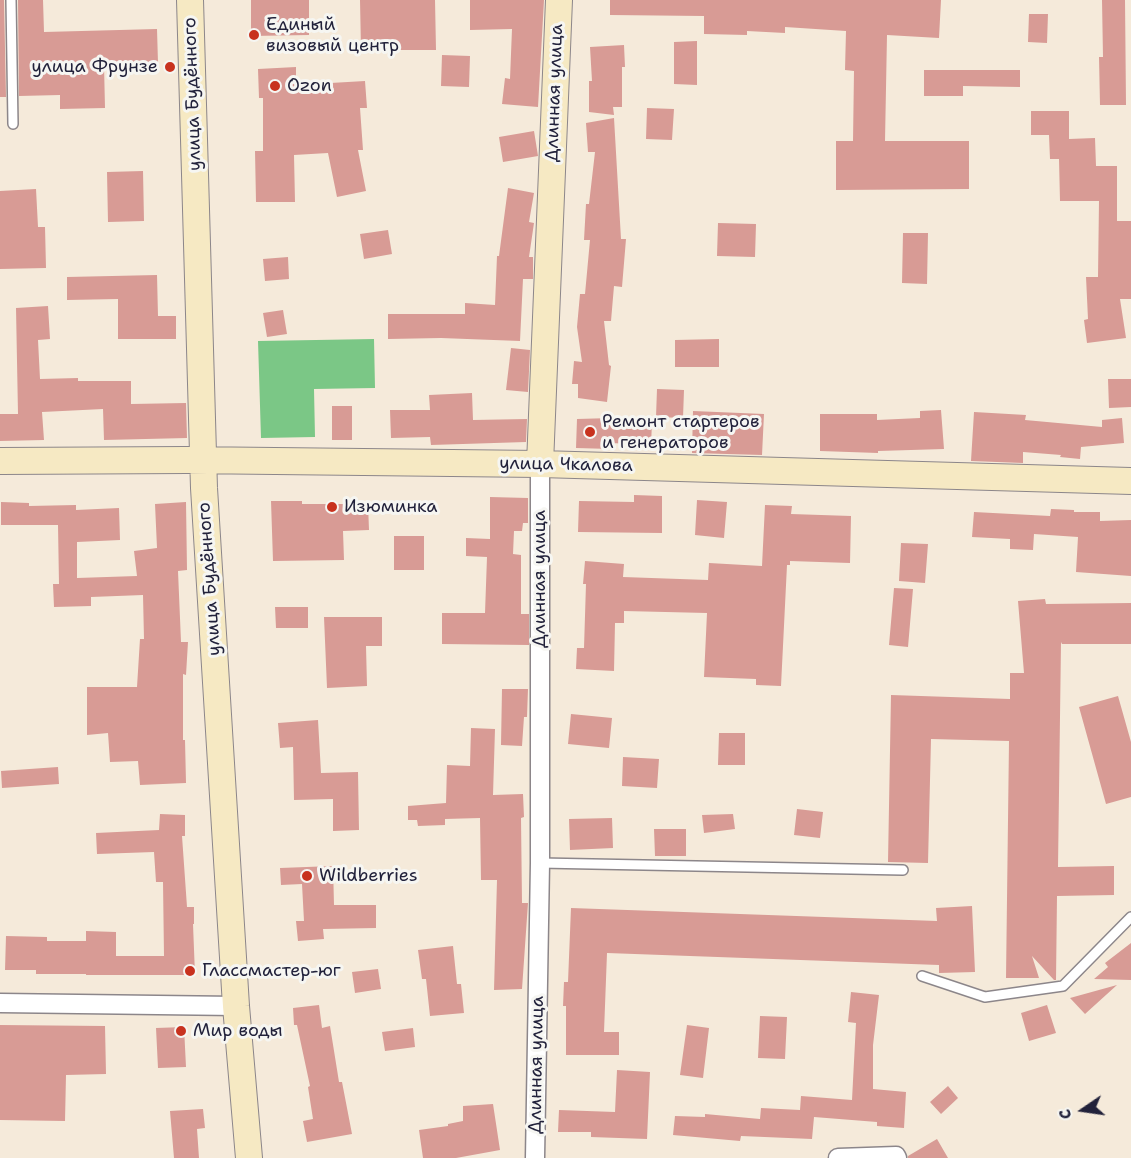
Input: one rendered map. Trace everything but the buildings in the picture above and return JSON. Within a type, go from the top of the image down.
[{"type":"street","name":"улица Будённого","points":[[190,0],[204,461],[236,1006],[249,1158]]},
{"type":"street","name":"Длинная улица","points":[[535,1158],[540,863],[540,464],[559,0]]},
{"type":"street","name":"улица Чкалова","points":[[0,460],[540,464],[1131,482]]},
{"type":"street","points":[[0,1003],[236,1006]]},
{"type":"street","points":[[838,1158],[896,1156],[897,1158]]},
{"type":"lane","points":[[11,0],[13,124]]},
{"type":"lane","points":[[540,863],[903,870]]},
{"type":"lane","points":[[922,976],[985,997],[1063,986],[1131,917]]},
{"type":"green space","points":[[374,339],[375,388],[314,389],[315,437],[261,438],[258,341]]},
{"type":"place","name":"Единый визовый центр","points":[[254,35]]},
{"type":"place","name":"улица Фрунзе","points":[[170,67]]},
{"type":"place","name":"Ozon","points":[[275,86]]},
{"type":"place","name":"Ремонт стартеров и генераторов","points":[[590,432]]},
{"type":"place","name":"Изюминка","points":[[332,507]]},
{"type":"place","name":"Wildberries","points":[[307,876]]},
{"type":"place","name":"Глассмастер-юг","points":[[190,971]]},
{"type":"place","name":"Мир воды","points":[[181,1031]]}]
